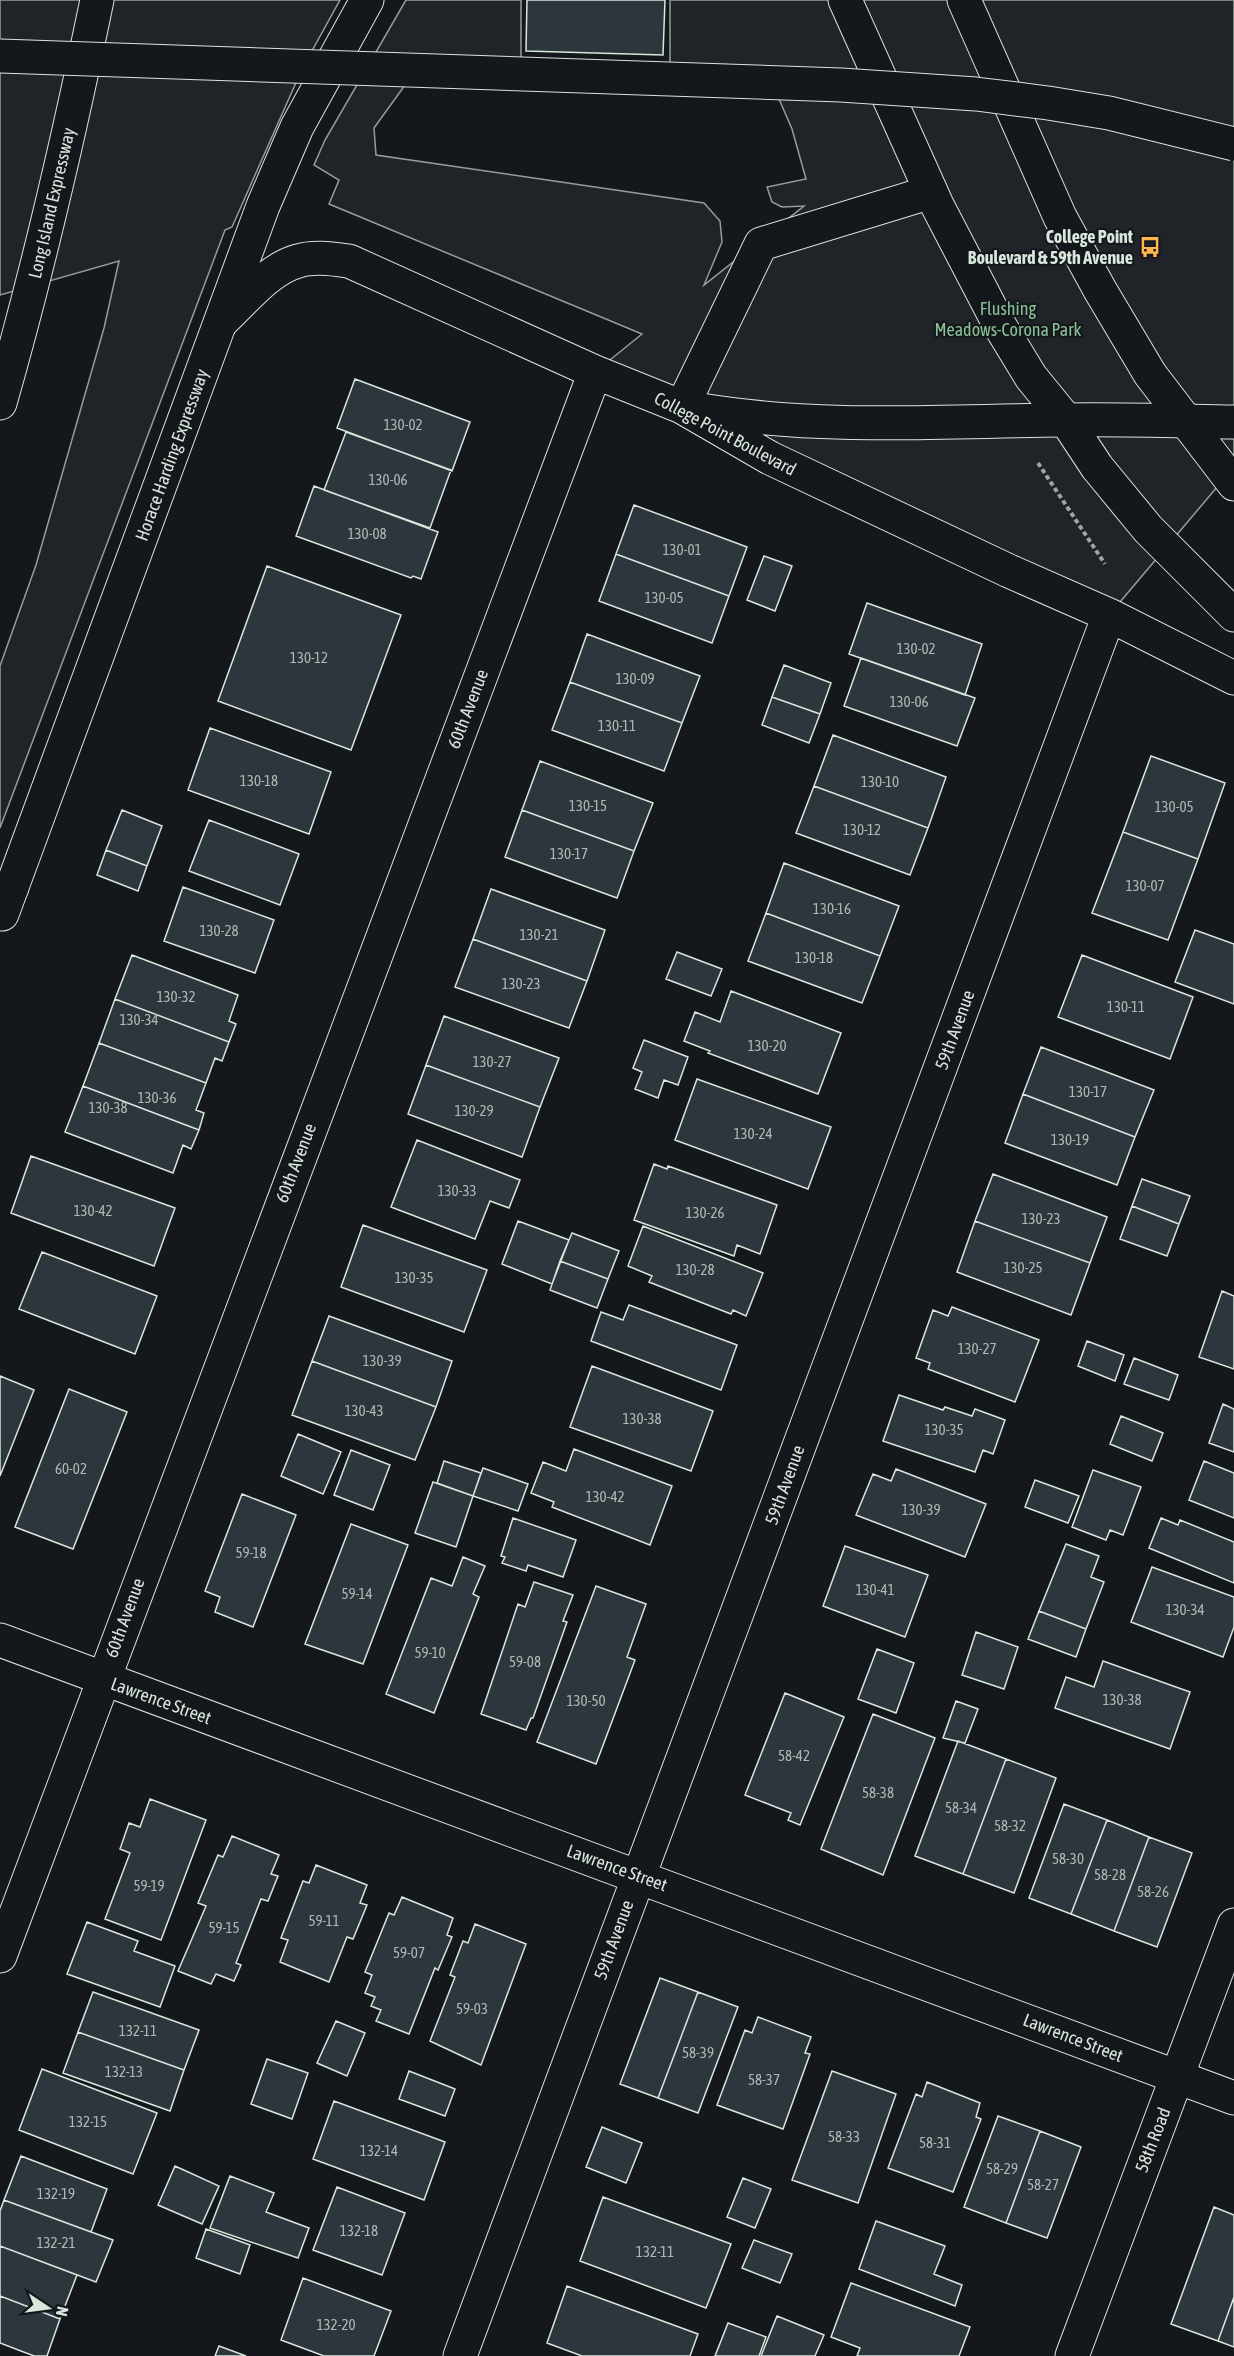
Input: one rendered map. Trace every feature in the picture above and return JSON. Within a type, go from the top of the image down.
[{"type":"main road","name":"Long Island Expressway","points":[[0,403],[27,309],[67,143],[97,0]]},
{"type":"main road","name":"Horace Harding Expressway","points":[[0,920],[6,897],[222,322],[263,206],[297,127],[367,0]]},
{"type":"main road","points":[[845,0],[931,192],[999,326],[1031,377],[1066,420],[1097,467],[1148,529],[1234,615]]},
{"type":"main road","points":[[964,0],[1060,217],[1150,374],[1234,484]]},
{"type":"main road","points":[[0,56],[841,85],[965,93],[1109,113],[1234,144]]},
{"type":"main road","points":[[931,192],[761,244],[682,407],[747,417],[865,425],[1066,420],[1234,422]]},
{"type":"main road","name":"College Point Boulevard","points":[[222,322],[269,277],[297,261],[324,258],[349,261],[595,372],[682,407],[770,458],[1009,571],[1109,615],[1234,678]]},
{"type":"main road","name":"60th Avenue","points":[[0,1956],[102,1679],[595,372]]},
{"type":"main road","name":"59th Avenue","points":[[460,2356],[1109,615]]},
{"type":"main road","name":"Lawrence Street","points":[[0,1640],[1234,2098]]},
{"type":"main road","name":"58th Road","points":[[1072,2356],[1234,1925]]},
{"type":"path","points":[[1033,453],[1110,572],[1109,615]]},
{"type":"green space","points":[[0,0],[340,0],[302,69],[232,227],[225,230],[0,828],[0,666],[36,565],[104,328],[119,261],[0,295]]},
{"type":"green space","name":"Flushing Meadows-Corona Park","points":[[406,0],[521,0],[521,59],[426,56],[374,128],[376,155],[704,203],[720,221],[722,242],[704,285],[804,206],[782,207],[772,202],[767,187],[806,179],[792,129],[766,69],[670,70],[670,0],[1234,0],[1234,467],[1109,615],[595,372],[642,334],[329,204],[339,180],[314,165],[325,140]]},
{"type":"building","points":[[527,0],[665,0],[663,55],[526,51]]},
{"type":"building","points":[[355,379],[470,422],[452,471],[337,428]]},
{"type":"building","points":[[346,432],[451,470],[430,528],[324,490]]},
{"type":"building","points":[[314,486],[438,532],[421,579],[413,576],[411,578],[296,536]]},
{"type":"building","points":[[634,505],[747,547],[729,596],[616,554]]},
{"type":"building","points":[[616,554],[729,596],[712,643],[599,601]]},
{"type":"building","points":[[764,556],[792,566],[775,611],[747,600]]},
{"type":"building","points":[[267,566],[401,615],[351,750],[218,701]]},
{"type":"building","points":[[867,603],[982,644],[965,695],[849,654]]},
{"type":"building","points":[[587,634],[700,676],[682,723],[570,682]]},
{"type":"building","points":[[861,658],[975,698],[957,746],[844,706]]},
{"type":"building","points":[[784,665],[831,683],[820,714],[772,697]]},
{"type":"building","points":[[570,682],[682,723],[664,771],[552,730]]},
{"type":"building","points":[[772,697],[820,714],[809,743],[762,725]]},
{"type":"building","points":[[210,728],[331,772],[309,834],[188,790]]},
{"type":"building","points":[[833,735],[946,777],[928,828],[814,786]]},
{"type":"building","points":[[1151,756],[1225,783],[1198,859],[1123,832]]},
{"type":"building","points":[[540,761],[653,803],[634,851],[522,810]]},
{"type":"building","points":[[814,786],[928,828],[910,875],[796,833]]},
{"type":"building","points":[[122,810],[162,826],[147,866],[106,850]]},
{"type":"building","points":[[522,810],[634,851],[617,898],[505,857]]},
{"type":"building","points":[[209,820],[299,854],[280,905],[189,871]]},
{"type":"building","points":[[1123,832],[1198,859],[1168,940],[1092,913]]},
{"type":"building","points":[[106,850],[147,866],[138,891],[97,875]]},
{"type":"building","points":[[784,863],[899,906],[880,956],[766,913]]},
{"type":"building","points":[[183,887],[274,920],[255,973],[164,941]]},
{"type":"building","points":[[491,889],[605,930],[587,981],[473,939]]},
{"type":"building","points":[[766,913],[880,956],[862,1003],[748,961]]},
{"type":"building","points":[[1195,930],[1234,944],[1234,1004],[1175,982]]},
{"type":"building","points":[[473,939],[587,981],[569,1028],[455,987]]},
{"type":"building","points":[[677,952],[722,969],[711,996],[666,979]]},
{"type":"building","points":[[132,955],[238,995],[229,1021],[236,1024],[229,1042],[115,999]]},
{"type":"building","points":[[1082,955],[1193,997],[1170,1059],[1058,1017]]},
{"type":"building","points":[[731,991],[841,1033],[818,1094],[708,1053],[710,1051],[684,1041],[695,1012],[720,1022]]},
{"type":"building","points":[[115,999],[229,1042],[222,1061],[215,1058],[206,1083],[99,1043]]},
{"type":"building","points":[[444,1016],[559,1058],[540,1107],[426,1065]]},
{"type":"building","points":[[644,1040],[688,1057],[678,1085],[664,1080],[658,1098],[635,1089],[642,1072],[633,1068]]},
{"type":"building","points":[[99,1043],[206,1083],[196,1110],[204,1113],[199,1130],[83,1086]]},
{"type":"building","points":[[1041,1047],[1154,1090],[1135,1137],[1023,1094]]},
{"type":"building","points":[[426,1065],[540,1107],[522,1157],[408,1114]]},
{"type":"building","points":[[697,1079],[831,1127],[808,1189],[675,1140]]},
{"type":"building","points":[[83,1086],[199,1130],[191,1149],[183,1145],[173,1173],[65,1132]]},
{"type":"building","points":[[1023,1094],[1135,1137],[1117,1185],[1005,1143]]},
{"type":"building","points":[[417,1140],[520,1180],[509,1208],[490,1201],[475,1239],[391,1207]]},
{"type":"building","points":[[31,1156],[175,1208],[154,1266],[11,1213]]},
{"type":"building","points":[[654,1164],[667,1169],[668,1166],[777,1205],[760,1254],[737,1245],[734,1256],[634,1220]]},
{"type":"building","points":[[993,1174],[1107,1217],[1090,1263],[975,1221]]},
{"type":"building","points":[[1142,1179],[1190,1196],[1179,1224],[1132,1206]]},
{"type":"building","points":[[1132,1206],[1179,1224],[1167,1256],[1120,1239]]},
{"type":"building","points":[[518,1221],[569,1240],[552,1284],[502,1264]]},
{"type":"building","points":[[975,1221],[1090,1263],[1071,1315],[957,1272]]},
{"type":"building","points":[[363,1225],[487,1270],[464,1332],[341,1287]]},
{"type":"building","points":[[643,1226],[763,1273],[746,1316],[733,1310],[731,1314],[649,1282],[652,1276],[628,1266]]},
{"type":"building","points":[[572,1233],[619,1251],[608,1279],[560,1261]]},
{"type":"building","points":[[42,1252],[157,1296],[135,1354],[19,1309]]},
{"type":"building","points":[[560,1261],[608,1279],[597,1308],[550,1290]]},
{"type":"building","points":[[1222,1291],[1234,1296],[1234,1369],[1199,1357]]},
{"type":"building","points":[[629,1305],[737,1345],[721,1390],[591,1341],[601,1312],[623,1320]]},
{"type":"building","points":[[952,1307],[1039,1340],[1015,1402],[928,1369],[930,1363],[916,1358],[933,1310],[948,1316]]},
{"type":"building","points":[[329,1316],[452,1361],[436,1407],[312,1361]]},
{"type":"building","points":[[1087,1341],[1124,1355],[1115,1381],[1078,1366]]},
{"type":"building","points":[[1134,1358],[1178,1375],[1169,1400],[1124,1384]]},
{"type":"building","points":[[312,1361],[436,1407],[415,1460],[292,1415]]},
{"type":"building","points":[[592,1366],[713,1411],[691,1471],[570,1427]]},
{"type":"building","points":[[0,1376],[34,1390],[0,1476]]},
{"type":"building","points":[[69,1389],[127,1412],[73,1549],[15,1527]]},
{"type":"building","points":[[899,1395],[943,1410],[945,1407],[972,1416],[975,1409],[1005,1420],[993,1454],[983,1450],[975,1472],[883,1441]]},
{"type":"building","points":[[1223,1404],[1234,1409],[1234,1452],[1209,1443]]},
{"type":"building","points":[[1121,1416],[1163,1433],[1152,1461],[1110,1444]]},
{"type":"building","points":[[298,1434],[341,1452],[323,1494],[281,1476]]},
{"type":"building","points":[[574,1449],[672,1486],[650,1545],[552,1507],[554,1502],[531,1493],[543,1462],[566,1471]]},
{"type":"building","points":[[351,1450],[390,1465],[373,1510],[334,1495]]},
{"type":"building","points":[[444,1461],[481,1473],[473,1496],[437,1483]]},
{"type":"building","points":[[1204,1461],[1234,1473],[1234,1518],[1189,1500]]},
{"type":"building","points":[[483,1468],[528,1484],[518,1511],[473,1496]]},
{"type":"building","points":[[896,1469],[986,1504],[965,1557],[856,1515],[873,1474],[891,1481]]},
{"type":"building","points":[[1093,1470],[1141,1487],[1123,1535],[1110,1530],[1106,1540],[1072,1527]]},
{"type":"building","points":[[1035,1480],[1079,1496],[1068,1523],[1025,1507]]},
{"type":"building","points":[[433,1482],[473,1496],[456,1547],[415,1533]]},
{"type":"building","points":[[242,1494],[296,1515],[253,1627],[215,1612],[220,1597],[205,1591]]},
{"type":"building","points":[[513,1518],[576,1540],[563,1577],[528,1565],[526,1571],[502,1563],[505,1557],[501,1556]]},
{"type":"building","points":[[1161,1518],[1178,1525],[1180,1520],[1234,1542],[1234,1583],[1149,1548]]},
{"type":"building","points":[[351,1524],[408,1545],[363,1664],[305,1644]]},
{"type":"building","points":[[1066,1544],[1099,1556],[1091,1577],[1104,1582],[1086,1629],[1039,1611]]},
{"type":"building","points":[[845,1546],[928,1575],[905,1637],[823,1606]]},
{"type":"building","points":[[463,1557],[485,1566],[473,1594],[479,1597],[434,1713],[386,1694],[431,1578],[452,1586]]},
{"type":"building","points":[[1152,1567],[1234,1597],[1234,1627],[1223,1657],[1131,1622]]},
{"type":"building","points":[[534,1582],[573,1595],[563,1621],[567,1622],[533,1718],[526,1730],[481,1714],[518,1604],[525,1607]]},
{"type":"building","points":[[596,1586],[646,1604],[627,1657],[635,1660],[596,1764],[537,1742]]},
{"type":"building","points":[[1039,1611],[1086,1629],[1076,1657],[1028,1639]]},
{"type":"building","points":[[976,1632],[1018,1647],[1004,1689],[962,1675]]},
{"type":"building","points":[[877,1649],[914,1663],[896,1713],[858,1699]]},
{"type":"building","points":[[1103,1661],[1190,1692],[1170,1749],[1055,1708],[1066,1677],[1094,1687]]},
{"type":"building","points":[[785,1693],[844,1717],[800,1825],[788,1820],[791,1813],[745,1795]]},
{"type":"building","points":[[956,1701],[978,1709],[965,1743],[943,1738]]},
{"type":"building","points":[[873,1714],[935,1738],[883,1875],[821,1849]]},
{"type":"building","points":[[958,1741],[1006,1759],[963,1874],[915,1856]]},
{"type":"building","points":[[1006,1759],[1056,1778],[1014,1893],[963,1874]]},
{"type":"building","points":[[150,1799],[206,1820],[161,1940],[105,1919],[130,1853],[120,1849],[129,1823],[140,1827]]},
{"type":"building","points":[[1064,1804],[1107,1820],[1071,1914],[1029,1898]]},
{"type":"building","points":[[1107,1820],[1149,1837],[1114,1931],[1071,1914]]},
{"type":"building","points":[[232,1836],[279,1855],[271,1874],[278,1876],[268,1901],[261,1899],[236,1963],[241,1965],[234,1981],[216,1974],[211,1984],[178,1971],[206,1906],[198,1903],[218,1855],[223,1857]]},
{"type":"building","points":[[1149,1837],[1192,1853],[1157,1947],[1114,1931]]},
{"type":"building","points":[[316,1865],[367,1885],[360,1903],[367,1905],[353,1939],[347,1937],[329,1982],[280,1962],[288,1940],[281,1938],[303,1881],[309,1883]]},
{"type":"building","points":[[402,1897],[453,1918],[447,1935],[452,1937],[438,1970],[435,1968],[409,2034],[376,2021],[381,2010],[371,2006],[375,1997],[365,1993],[372,1975],[365,1972],[389,1913],[394,1915]]},
{"type":"building","points":[[87,1922],[138,1941],[134,1951],[175,1966],[160,2007],[67,1974]]},
{"type":"building","points":[[475,1924],[526,1944],[481,2065],[430,2041],[455,1977],[450,1975],[463,1941],[468,1943]]},
{"type":"building","points":[[660,1978],[698,1992],[658,2098],[620,2084]]},
{"type":"building","points":[[93,1992],[199,2030],[184,2070],[78,2032]]},
{"type":"building","points":[[698,1992],[738,2007],[698,2113],[658,2098]]},
{"type":"building","points":[[758,2017],[811,2037],[805,2053],[810,2054],[783,2129],[717,2105],[745,2030],[752,2033]]},
{"type":"building","points":[[336,2021],[365,2033],[347,2076],[317,2063]]},
{"type":"building","points":[[78,2032],[184,2070],[170,2111],[63,2073]]},
{"type":"building","points":[[267,2059],[308,2073],[292,2119],[251,2104]]},
{"type":"building","points":[[42,2069],[157,2113],[133,2174],[19,2130]]},
{"type":"building","points":[[409,2071],[455,2089],[445,2116],[399,2099]]},
{"type":"building","points":[[832,2071],[896,2094],[858,2203],[792,2180]]},
{"type":"building","points":[[927,2082],[980,2103],[976,2117],[981,2119],[953,2192],[888,2168],[916,2094],[922,2097]]},
{"type":"building","points":[[334,2101],[445,2142],[424,2200],[313,2159]]},
{"type":"building","points":[[998,2116],[1040,2131],[1006,2223],[964,2207]]},
{"type":"building","points":[[602,2127],[642,2143],[626,2183],[586,2167]]},
{"type":"building","points":[[1040,2131],[1081,2147],[1047,2238],[1006,2223]]},
{"type":"building","points":[[21,2156],[107,2189],[91,2232],[4,2200]]},
{"type":"building","points":[[175,2166],[219,2186],[202,2224],[158,2205]]},
{"type":"building","points":[[230,2176],[274,2193],[266,2212],[309,2228],[298,2258],[210,2228]]},
{"type":"building","points":[[743,2178],[771,2189],[755,2228],[727,2217]]},
{"type":"building","points":[[337,2187],[405,2213],[382,2275],[313,2250]]},
{"type":"building","points":[[603,2197],[731,2244],[706,2308],[580,2261]]},
{"type":"building","points":[[4,2200],[113,2240],[96,2282],[0,2246],[0,2211]]},
{"type":"building","points":[[1214,2207],[1234,2215],[1234,2297],[1218,2341],[1171,2324]]},
{"type":"building","points":[[876,2221],[945,2246],[934,2274],[962,2285],[955,2306],[859,2269]]},
{"type":"building","points":[[206,2229],[250,2245],[240,2274],[196,2258]]},
{"type":"building","points":[[754,2240],[792,2254],[780,2283],[742,2268]]},
{"type":"building","points":[[0,2246],[77,2275],[60,2319],[0,2296]]},
{"type":"building","points":[[303,2278],[391,2311],[374,2356],[324,2356],[281,2340]]},
{"type":"building","points":[[851,2283],[970,2327],[959,2356],[857,2356],[860,2348],[831,2337]]},
{"type":"building","points":[[567,2286],[698,2334],[690,2356],[582,2356],[547,2343]]},
{"type":"building","points":[[0,2296],[60,2319],[47,2356],[34,2356],[0,2343]]},
{"type":"building","points":[[1234,2297],[1234,2347],[1218,2341]]},
{"type":"building","points":[[777,2316],[824,2335],[815,2356],[761,2356]]},
{"type":"building","points":[[728,2323],[766,2337],[759,2356],[715,2356]]},
{"type":"building","points":[[219,2346],[246,2356],[215,2356]]},
{"type":"place","name":"College Point Boulevard & 59th Avenue","points":[[1150,247]]}]
